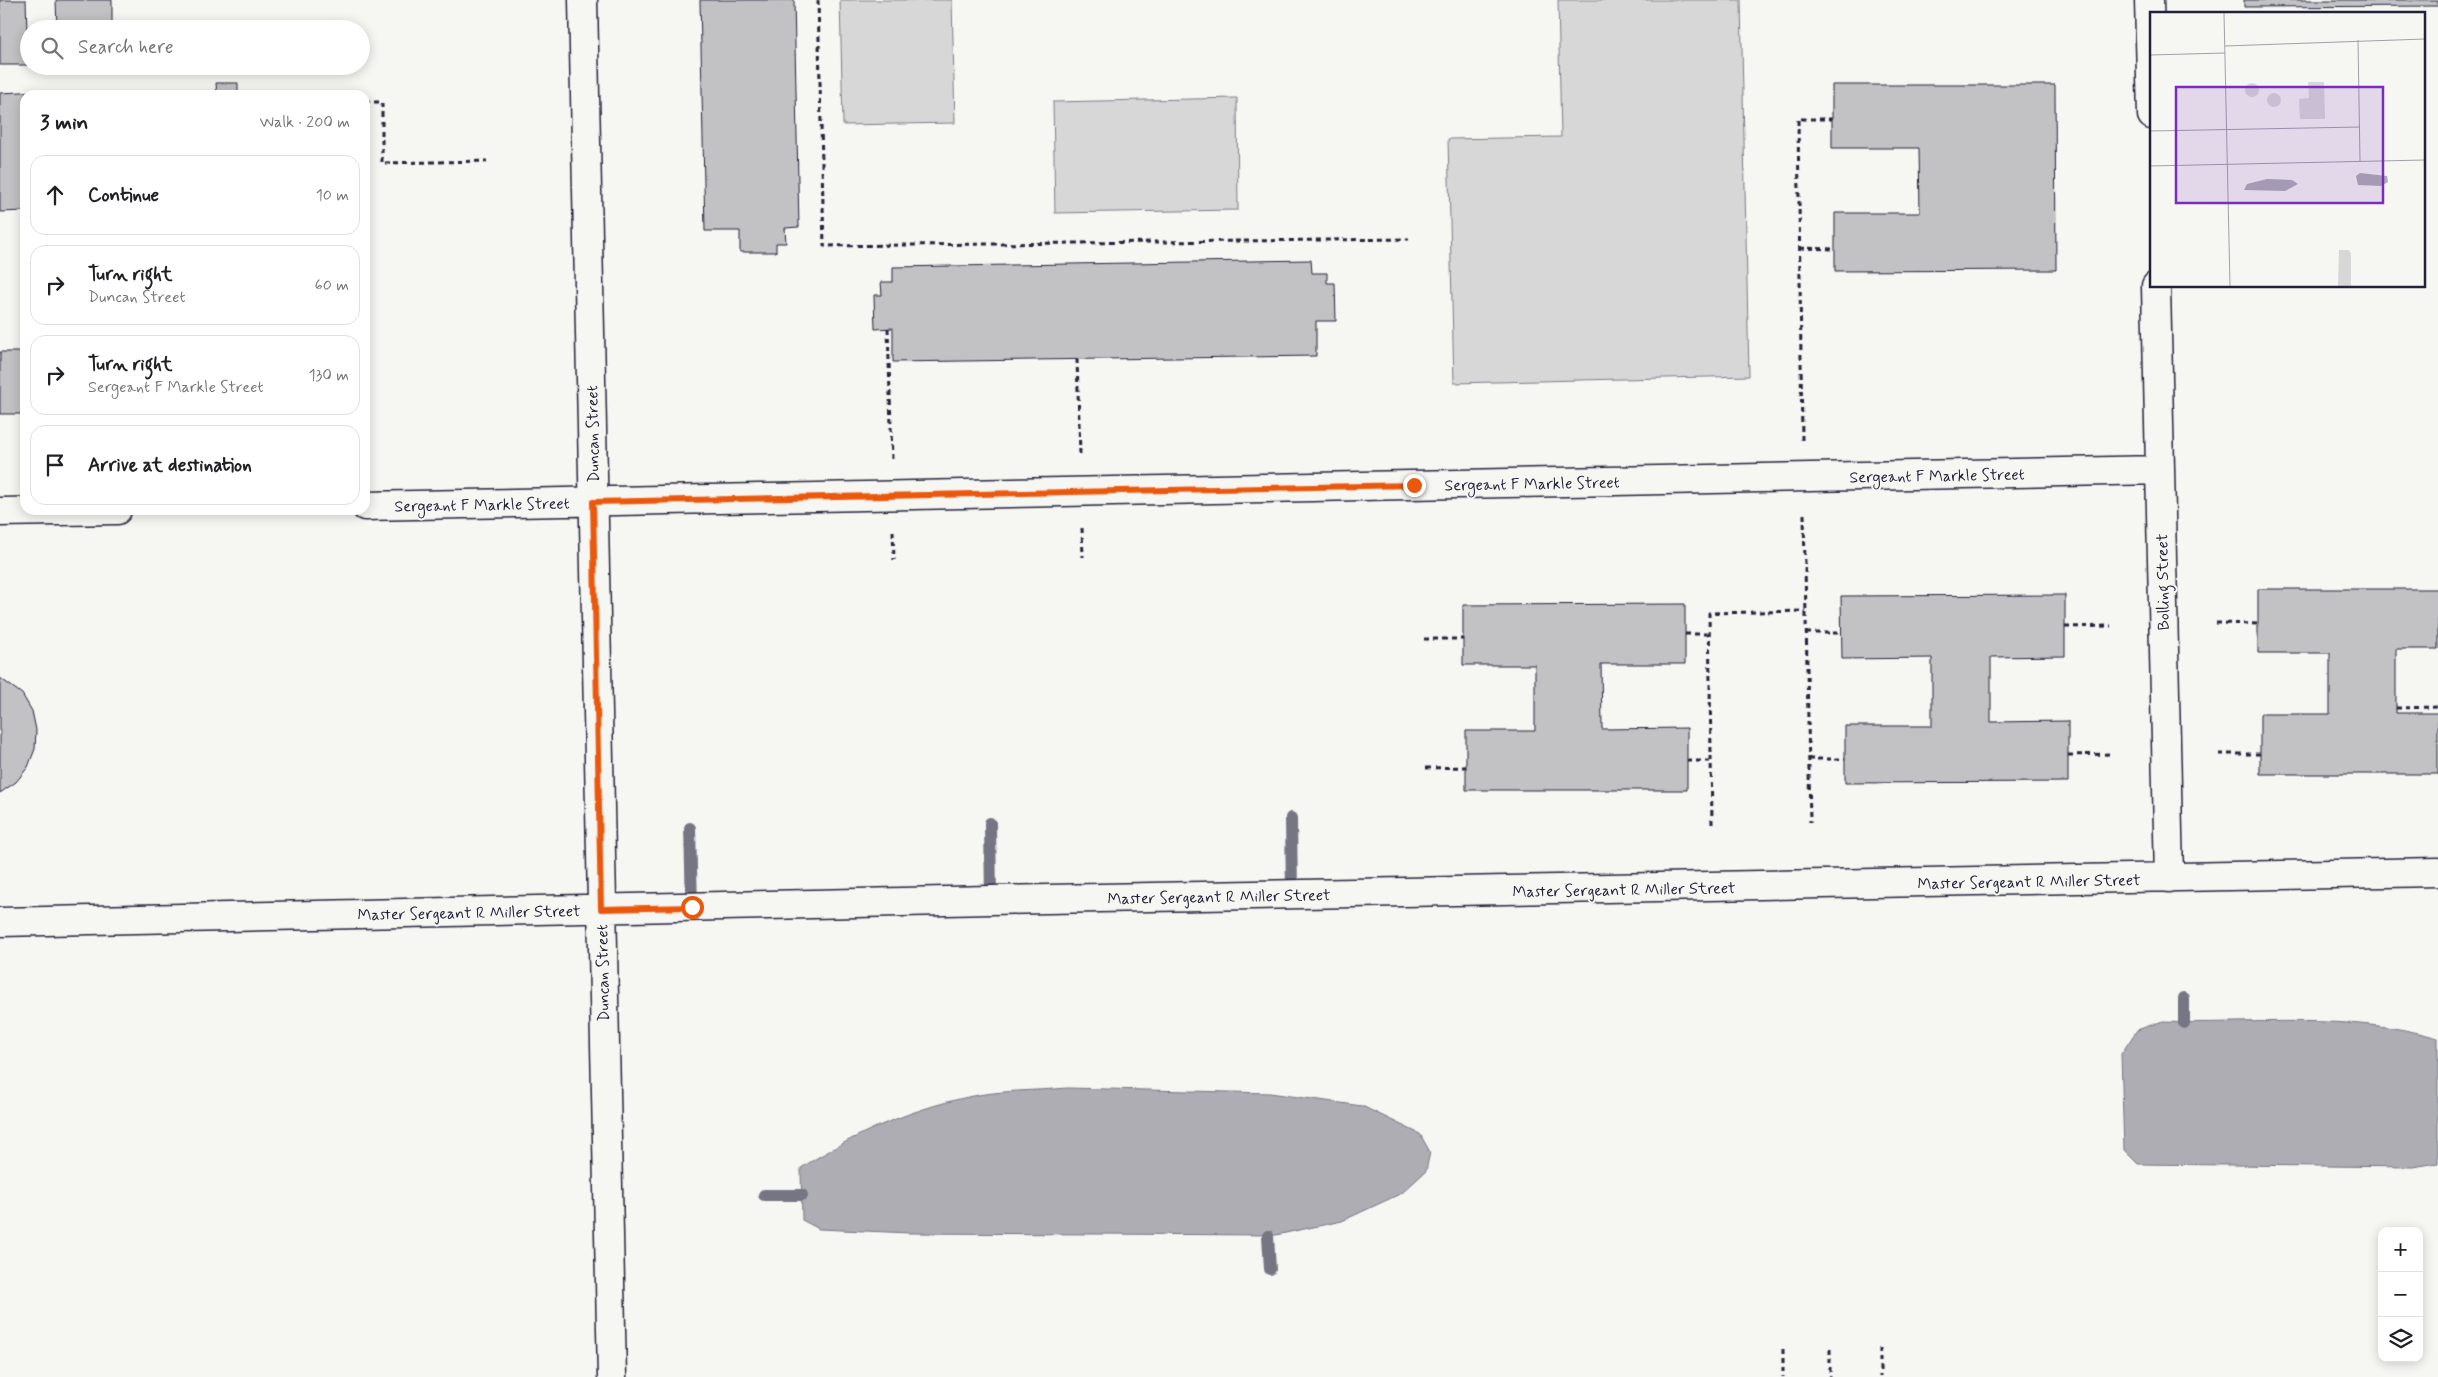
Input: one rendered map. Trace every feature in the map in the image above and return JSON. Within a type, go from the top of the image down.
[{"type":"street","name":"Duncan Street","points":[[583,0],[612,1377]]},
{"type":"street","points":[[2149,0],[2150,38]]},
{"type":"street","name":"Bolling Street","points":[[2156,288],[2169,878]]},
{"type":"street","name":"Sergeant F Markle Street","points":[[370,506],[2160,470]]},
{"type":"street","points":[[0,512],[20,512]]},
{"type":"street","name":"Master Sergeant R Miller Street","points":[[0,922],[2438,872]]},
{"type":"path","points":[[818,0],[824,246],[1409,239]]},
{"type":"path","points":[[370,102],[382,102],[382,163],[487,161]]},
{"type":"path","points":[[1798,119],[1832,119]]},
{"type":"path","points":[[1800,248],[1835,249]]},
{"type":"path","points":[[888,328],[894,560]]},
{"type":"path","points":[[1712,824],[1709,613],[1806,611]]},
{"type":"path","points":[[2216,623],[2258,624]]},
{"type":"path","points":[[2065,627],[2110,626]]},
{"type":"path","points":[[1806,633],[1841,633]]},
{"type":"path","points":[[1686,634],[1709,634]]},
{"type":"path","points":[[1424,639],[1462,639]]},
{"type":"path","points":[[2396,708],[2438,708]]},
{"type":"path","points":[[2068,755],[2112,754]]},
{"type":"path","points":[[2219,754],[2260,754]]},
{"type":"path","points":[[1808,759],[1845,759]]},
{"type":"path","points":[[1687,761],[1711,761]]},
{"type":"path","points":[[1426,768],[1466,767]]},
{"type":"path","points":[[1880,1348],[1880,1377]]},
{"type":"path","points":[[1782,1349],[1783,1377]]},
{"type":"path","points":[[1830,1349],[1830,1377]]},
{"type":"shaded area","points":[[840,0],[952,0],[955,123],[843,125]]},
{"type":"shaded area","points":[[1558,0],[1741,0],[1749,376],[1454,383],[1448,139],[1561,137]]},
{"type":"shaded area","points":[[1237,98],[1238,210],[1055,213],[1053,102]]},
{"type":"shaded area","points":[[2160,1022],[2335,1022],[2405,1030],[2438,1038],[2438,1163],[2413,1167],[2138,1164],[2124,1150],[2121,1054],[2137,1030]]},
{"type":"shaded area","points":[[1067,1088],[1270,1093],[1362,1106],[1420,1134],[1430,1152],[1426,1171],[1402,1193],[1342,1221],[1276,1235],[910,1233],[819,1229],[802,1220],[801,1168],[860,1134],[902,1116],[968,1097],[1005,1092]]},
{"type":"building","points":[[0,0],[26,0],[27,20],[20,20],[20,65],[0,65]]},
{"type":"building","points":[[56,0],[112,0],[112,20],[57,20]]},
{"type":"building","points":[[700,0],[794,0],[799,227],[785,228],[786,243],[776,243],[776,252],[740,252],[740,231],[705,231]]},
{"type":"building","points":[[2244,0],[2438,0],[2438,6],[2244,7]]},
{"type":"building","points":[[216,83],[238,83],[238,90],[217,90]]},
{"type":"building","points":[[1832,85],[2055,85],[2056,270],[1835,271],[1835,213],[1920,213],[1919,148],[1832,148]]},
{"type":"building","points":[[20,92],[20,211],[0,212],[0,93]]},
{"type":"building","points":[[1311,260],[1312,273],[1327,273],[1327,283],[1335,283],[1336,321],[1316,321],[1316,356],[893,362],[893,328],[875,329],[874,295],[882,295],[881,282],[893,282],[893,267]]},
{"type":"building","points":[[0,352],[20,352],[20,414],[0,414]]},
{"type":"building","points":[[2258,589],[2438,589],[2438,649],[2396,649],[2396,713],[2438,713],[2438,774],[2260,774],[2260,714],[2330,714],[2330,653],[2258,653]]},
{"type":"building","points":[[2065,595],[2065,656],[1991,657],[1991,722],[2068,721],[2068,782],[1845,783],[1845,726],[1932,726],[1932,658],[1842,659],[1841,596]]},
{"type":"building","points":[[1685,604],[1685,664],[1601,664],[1602,729],[1687,728],[1687,790],[1466,790],[1466,731],[1535,731],[1535,665],[1463,665],[1463,605]]},
{"type":"building","points":[[0,678],[22,694],[32,711],[36,730],[35,749],[28,767],[16,782],[0,793]]},
{"type":"waterway","points":[[1291,818],[1292,895]]},
{"type":"waterway","points":[[990,823],[991,900]]},
{"type":"waterway","points":[[690,828],[692,907]]},
{"type":"waterway","points":[[2184,998],[2184,1023]]},
{"type":"waterway","points":[[764,1195],[802,1195]]},
{"type":"waterway","points":[[1268,1236],[1270,1269]]},
{"type":"route","points":[[692,907],[601,909],[593,502],[1414,485]]}]
